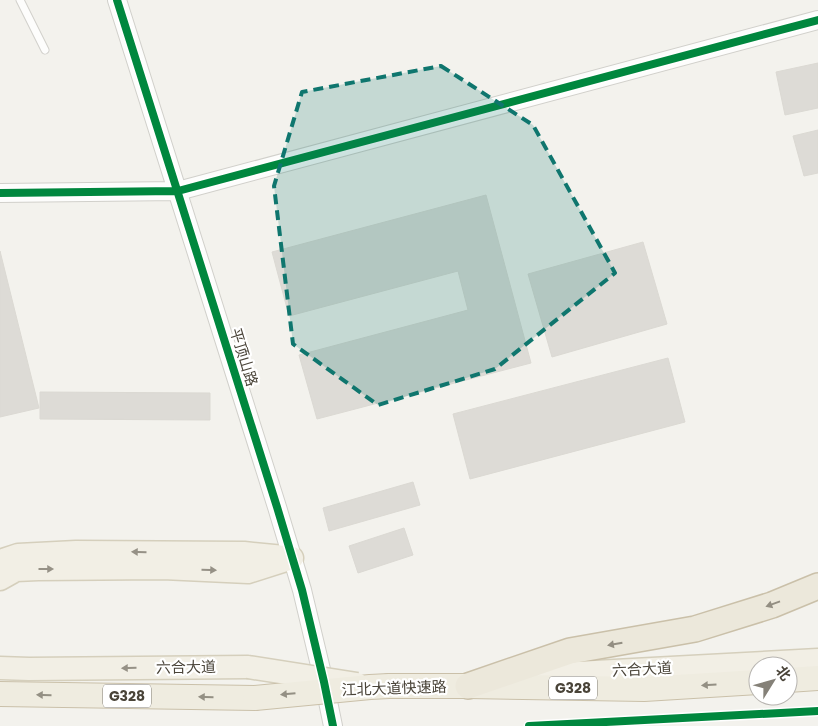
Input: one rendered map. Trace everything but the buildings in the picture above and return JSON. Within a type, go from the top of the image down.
[{"type":"highway","points":[[468,686],[570,651],[695,629],[772,605],[818,586]]},
{"type":"highway","points":[[798,679],[818,678]]},
{"type":"highway","name":"江北大道快速路","points":[[0,694],[255,698],[379,686],[644,689],[748,683]]},
{"type":"main road","points":[[0,561],[18,555],[76,552],[244,553],[292,558]]},
{"type":"main road","points":[[0,579],[16,570],[38,569],[163,568],[248,572],[292,558]]},
{"type":"main road","name":"六合大道","points":[[468,686],[558,674],[818,660]]},
{"type":"main road","name":"六合大道","points":[[0,667],[28,669],[248,667],[379,686]]},
{"type":"street","name":"平顶山路","points":[[117,0],[292,558],[304,599],[334,726]]},
{"type":"street","points":[[0,193],[178,191],[818,20]]},
{"type":"lane","points":[[20,0],[45,50]]},
{"type":"highlighted area","points":[[441,66],[533,125],[615,273],[495,369],[378,405],[293,344],[274,186],[302,92]]},
{"type":"cycle path","points":[[117,0],[302,590],[333,726]]},
{"type":"cycle path","points":[[0,193],[178,191],[818,20]]},
{"type":"cycle path","points":[[529,726],[818,711]]}]
